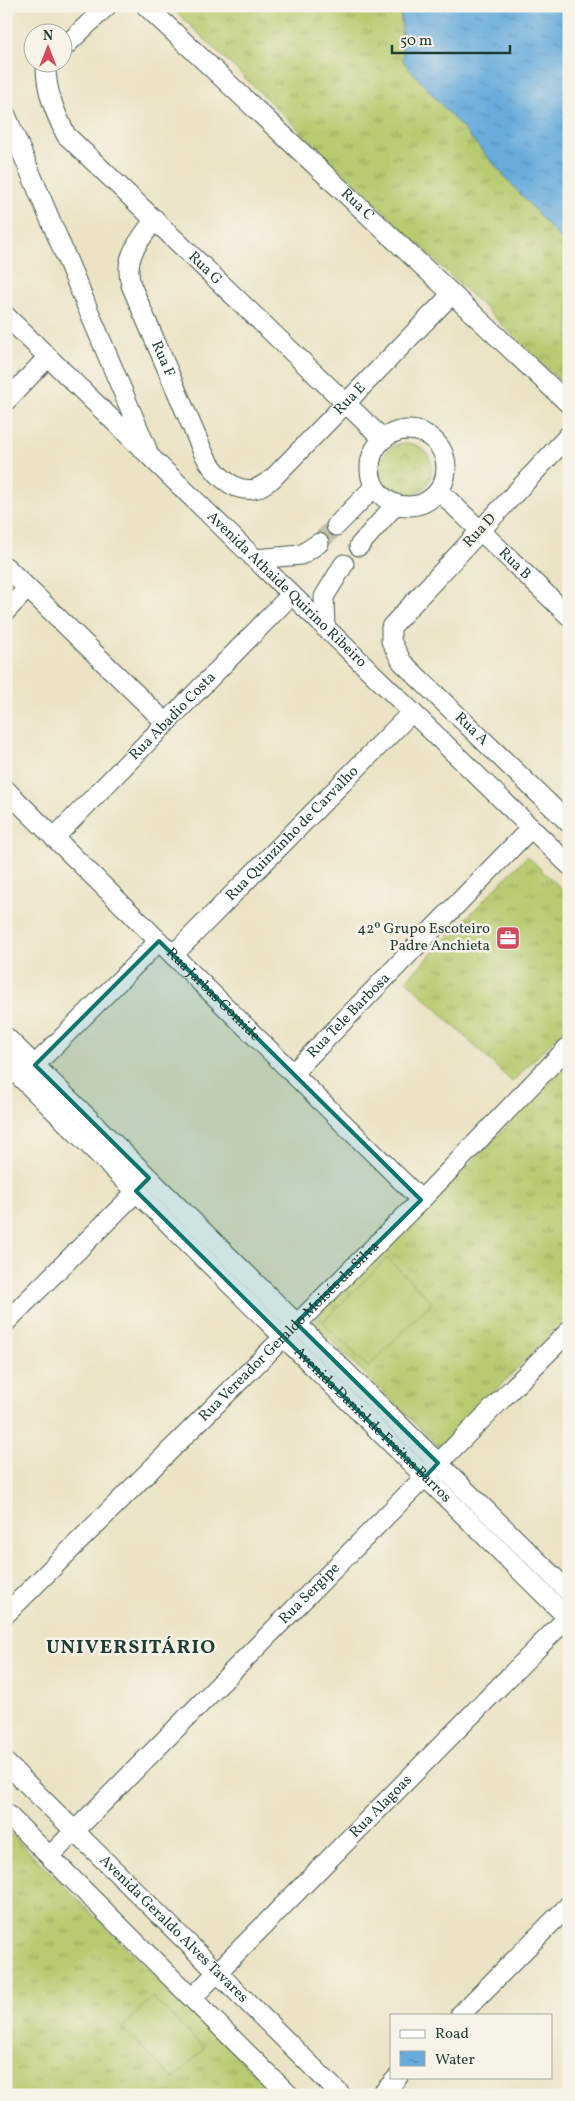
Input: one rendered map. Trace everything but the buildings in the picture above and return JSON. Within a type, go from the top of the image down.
[{"type":"street","points":[[72,39],[107,6]]},
{"type":"street","name":"Rua C","points":[[146,6],[569,404]]},
{"type":"street","name":"Rua G","points":[[46,72],[46,84],[53,109],[66,135],[383,439]]},
{"type":"street","points":[[6,115],[150,457]]},
{"type":"street","name":"Rua F","points":[[155,220],[129,257],[127,272],[131,285],[210,466],[220,476],[239,489]]},
{"type":"street","name":"Rua E","points":[[239,489],[256,489],[272,479],[452,294]]},
{"type":"street","name":"Avenida Athaide Quirino Ribeiro","points":[[6,316],[569,865]]},
{"type":"street","points":[[6,401],[48,357]]},
{"type":"street","points":[[409,430],[422,433],[434,440],[442,451],[446,464],[445,478],[439,491],[430,499],[420,504],[408,506],[387,500],[374,487],[370,474],[370,461],[375,449],[383,439],[395,432],[409,430]]},
{"type":"street","name":"Rua D","points":[[391,627],[569,435]]},
{"type":"street","points":[[336,526],[374,487]]},
{"type":"street","name":"Rua B","points":[[439,491],[569,616]]},
{"type":"street","points":[[359,546],[396,504]]},
{"type":"street","points":[[254,559],[301,555],[319,543]]},
{"type":"street","points":[[324,628],[324,597],[344,564]]},
{"type":"street","points":[[6,567],[166,723]]},
{"type":"street","points":[[6,611],[28,588]]},
{"type":"street","name":"Rua Abadio Costa","points":[[54,838],[290,595]]},
{"type":"street","name":"Rua A","points":[[391,627],[391,641],[402,662],[569,823]]},
{"type":"street","name":"Rua Quinzinho de Carvalho","points":[[173,955],[411,713]]},
{"type":"street","name":"Rua Jarbas Gomide","points":[[6,790],[421,1200]]},
{"type":"street","name":"Rua Tele Barbosa","points":[[292,1073],[531,828]]},
{"type":"street","points":[[35,1065],[159,941]]},
{"type":"street","name":"Avenida Daniel de Freitas Barros","points":[[6,1037],[35,1065],[143,1185]]},
{"type":"street","name":"Rua Vereador Geraldo Moisés da Silva","points":[[6,1614],[421,1200],[569,1046]]},
{"type":"street","name":"Avenida Daniel de Freitas Barros","points":[[6,1063],[143,1185],[289,1330],[425,1477],[568,1617]]},
{"type":"street","points":[[6,1322],[143,1185]]},
{"type":"street","name":"Avenida Daniel de Freitas Barros","points":[[289,1330],[438,1464],[569,1592]]},
{"type":"street","name":"Rua Sergipe","points":[[50,1856],[569,1331]]},
{"type":"street","name":"Rua Alagoas","points":[[192,1998],[568,1617]]},
{"type":"street","name":"Avenida Geraldo Alves Tavares","points":[[6,1764],[341,2095]]},
{"type":"street","points":[[6,1813],[289,2095]]},
{"type":"street","points":[[461,2014],[569,1905]]},
{"type":"street","points":[[381,2095],[397,2078]]},
{"type":"highlighted area","points":[[159,941],[421,1200],[296,1323],[438,1463],[425,1477],[136,1191],[149,1178],[35,1065]]},
{"type":"green space","points":[[170,6],[398,6],[401,14],[403,61],[569,249],[569,389]]},
{"type":"green space","points":[[401,443],[411,443],[425,450],[432,464],[432,474],[425,488],[411,495],[401,495],[391,491],[384,484],[380,474],[380,464],[384,454],[391,447]]},
{"type":"green space","name":"42º Grupo Escoteiro Padre Anchieta","points":[[527,856],[569,896],[569,1024],[512,1082],[406,980]]},
{"type":"green space","points":[[569,1064],[569,1316],[439,1447],[312,1322]]},
{"type":"green space","points":[[387,1258],[432,1302],[368,1367],[323,1322]]},
{"type":"green space","points":[[6,1829],[276,2095],[6,2095]]},
{"type":"green space","points":[[152,1997],[204,2048],[174,2079],[122,2028]]},
{"type":"water","points":[[398,6],[569,6],[569,249],[403,61],[401,14]]},
{"type":"tunnel","points":[[319,543],[336,526]]},
{"type":"place","name":"42º Grupo Escoteiro Padre Anchieta","points":[[508,938]]},
{"type":"district","name":"UNIVERSITÁRIO","points":[[131,1648]]}]
